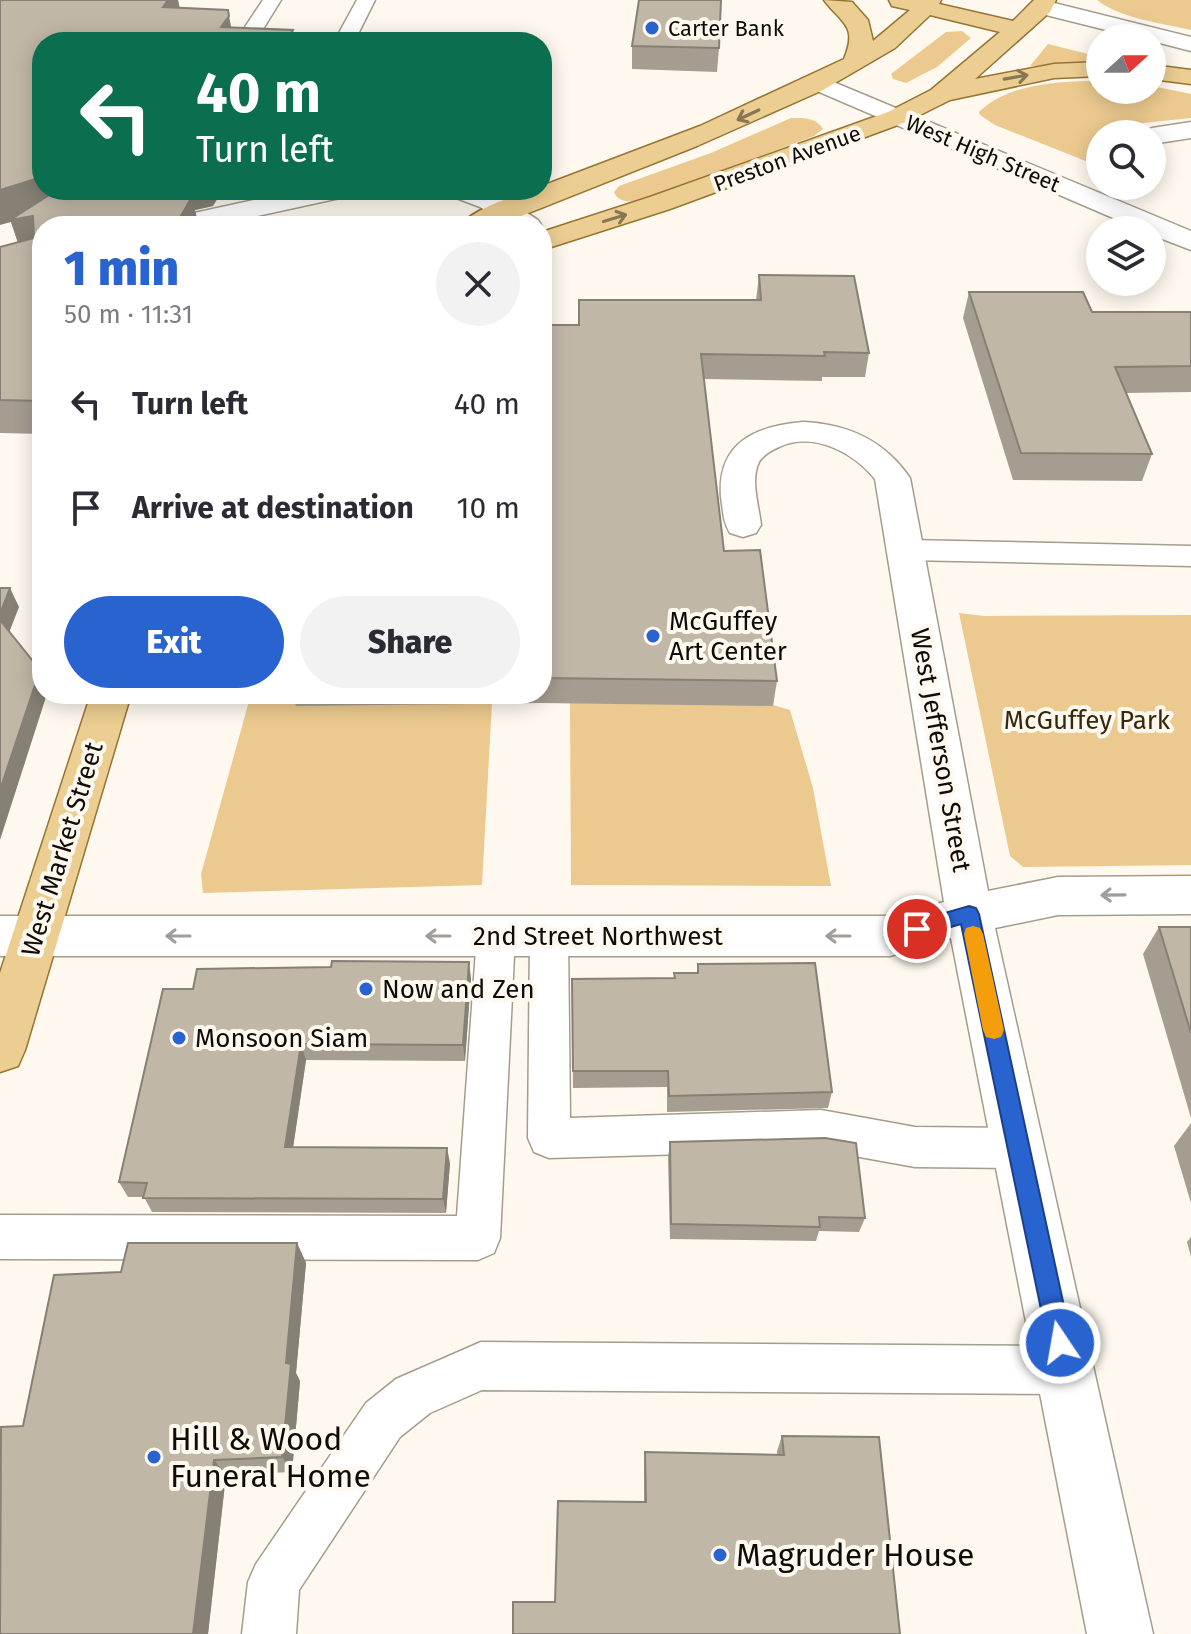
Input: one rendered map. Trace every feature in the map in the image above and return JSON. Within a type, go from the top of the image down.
[{"type":"main road","points":[[835,0],[848,9],[860,27],[863,44],[854,64]]},
{"type":"main road","points":[[895,0],[928,4],[1027,32]]},
{"type":"main road","points":[[1012,0],[1043,3]]},
{"type":"main road","name":"Preston Avenue","points":[[552,226],[683,195],[897,117],[940,95],[1027,32],[1043,3]]},
{"type":"main road","name":"Preston Avenue","points":[[552,221],[738,120],[854,64],[905,27],[928,4]]},
{"type":"main road","points":[[940,95],[1054,71],[1086,59]]},
{"type":"main road","points":[[1166,73],[1191,75]]},
{"type":"main road","name":"West Market Street","points":[[0,1050],[17,937],[107,704]]},
{"type":"street","points":[[1043,3],[1191,44]]},
{"type":"street","points":[[1166,67],[1191,75]]},
{"type":"street","name":"West High Street","points":[[819,83],[1191,241]]},
{"type":"street","points":[[1166,134],[1191,130]]},
{"type":"street","points":[[218,216],[293,200]]},
{"type":"street","points":[[479,200],[507,216]]},
{"type":"street","points":[[1144,200],[1191,229]]},
{"type":"street","name":"West Jefferson Street","points":[[743,525],[738,478],[742,462],[755,446],[774,436],[821,433],[843,438],[880,460],[892,478],[969,914],[1120,1634]]},
{"type":"street","name":"2nd Street Northwest","points":[[17,937],[890,936],[969,914],[1058,896],[1191,895]]},
{"type":"lane","points":[[251,32],[272,0]]},
{"type":"lane","points":[[349,32],[366,0]]},
{"type":"lane","points":[[907,550],[1191,556]]},
{"type":"lane","points":[[0,1237],[478,1238],[496,936]]},
{"type":"lane","points":[[549,936],[549,1138],[821,1130],[915,1147],[1019,1148]]},
{"type":"lane","points":[[269,1634],[274,1582],[383,1420],[413,1396],[481,1366],[1065,1370]]},
{"type":"green space","points":[[1097,0],[1191,0],[1191,30],[1130,16]]},
{"type":"green space","points":[[962,31],[971,38],[937,67],[906,83],[893,79],[891,74],[946,32]]},
{"type":"green space","points":[[1048,44],[1086,54],[1086,64],[1030,66]]},
{"type":"green space","points":[[1086,81],[1086,104],[1166,104],[1166,89],[1191,94],[1191,118],[1086,120],[1086,161],[995,125],[980,115],[979,112],[991,102],[1020,89]]},
{"type":"green space","points":[[791,118],[813,120],[823,129],[814,136],[637,202],[620,199],[614,192],[619,186],[711,153]]},
{"type":"green space","name":"McGuffey Park","points":[[959,613],[984,616],[1191,615],[1191,865],[1023,867],[1010,856]]},
{"type":"green space","points":[[570,703],[773,705],[790,710],[813,788],[831,886],[571,885]]},
{"type":"green space","points":[[248,704],[492,704],[482,885],[203,893],[201,874]]},
{"type":"building","points":[[0,0],[168,0],[163,7],[228,10],[229,16],[221,27],[293,30],[32,32],[32,180],[0,190]]},
{"type":"building","points":[[639,0],[721,0],[719,48],[632,46]]},
{"type":"building","points":[[41,200],[190,200],[181,216],[32,216],[10,220]]},
{"type":"building","points":[[32,239],[32,401],[0,400],[0,247]]},
{"type":"building","points":[[759,275],[854,276],[869,353],[824,352],[825,356],[701,354],[724,551],[760,550],[777,681],[552,678],[552,325],[579,325],[579,300],[761,300]]},
{"type":"building","points":[[969,292],[1083,292],[1092,312],[1191,312],[1191,366],[1115,367],[1152,454],[1021,453]]},
{"type":"building","points":[[0,588],[10,588],[0,614]]},
{"type":"building","points":[[0,620],[32,660],[32,694],[0,790]]},
{"type":"building","points":[[1159,927],[1191,927],[1191,1033]]},
{"type":"building","points":[[332,961],[469,962],[463,1045],[301,1044],[285,1147],[447,1148],[443,1199],[143,1198],[147,1183],[119,1182],[163,989],[193,989],[197,969],[331,967]]},
{"type":"building","points":[[815,963],[832,1092],[669,1096],[668,1071],[573,1071],[572,979],[675,978],[674,973],[698,973],[698,964]]},
{"type":"building","points":[[825,1138],[856,1143],[865,1218],[819,1217],[820,1227],[671,1224],[670,1142]]},
{"type":"building","name":"Hill & Wood Funeral Home","points":[[128,1243],[297,1243],[286,1363],[291,1364],[282,1457],[214,1460],[193,1634],[0,1634],[1,1427],[23,1426],[54,1275],[121,1272]]},
{"type":"building","name":"Magruder House","points":[[782,1436],[879,1437],[900,1634],[513,1634],[513,1602],[555,1602],[558,1501],[646,1502],[645,1452],[784,1455]]},
{"type":"slow traffic","points":[[973,934],[994,1030]]},
{"type":"place","name":"Carter Bank","points":[[652,28]]},
{"type":"place","name":"McGuffey Art Center","points":[[653,636]]},
{"type":"place","name":"Now and Zen","points":[[366,989]]},
{"type":"place","name":"Monsoon Siam","points":[[179,1038]]},
{"type":"place","name":"Hill & Wood Funeral Home","points":[[154,1457]]},
{"type":"place","name":"Magruder House","points":[[720,1555]]},
{"type":"route","points":[[917,929],[969,914],[1060,1343]]}]
